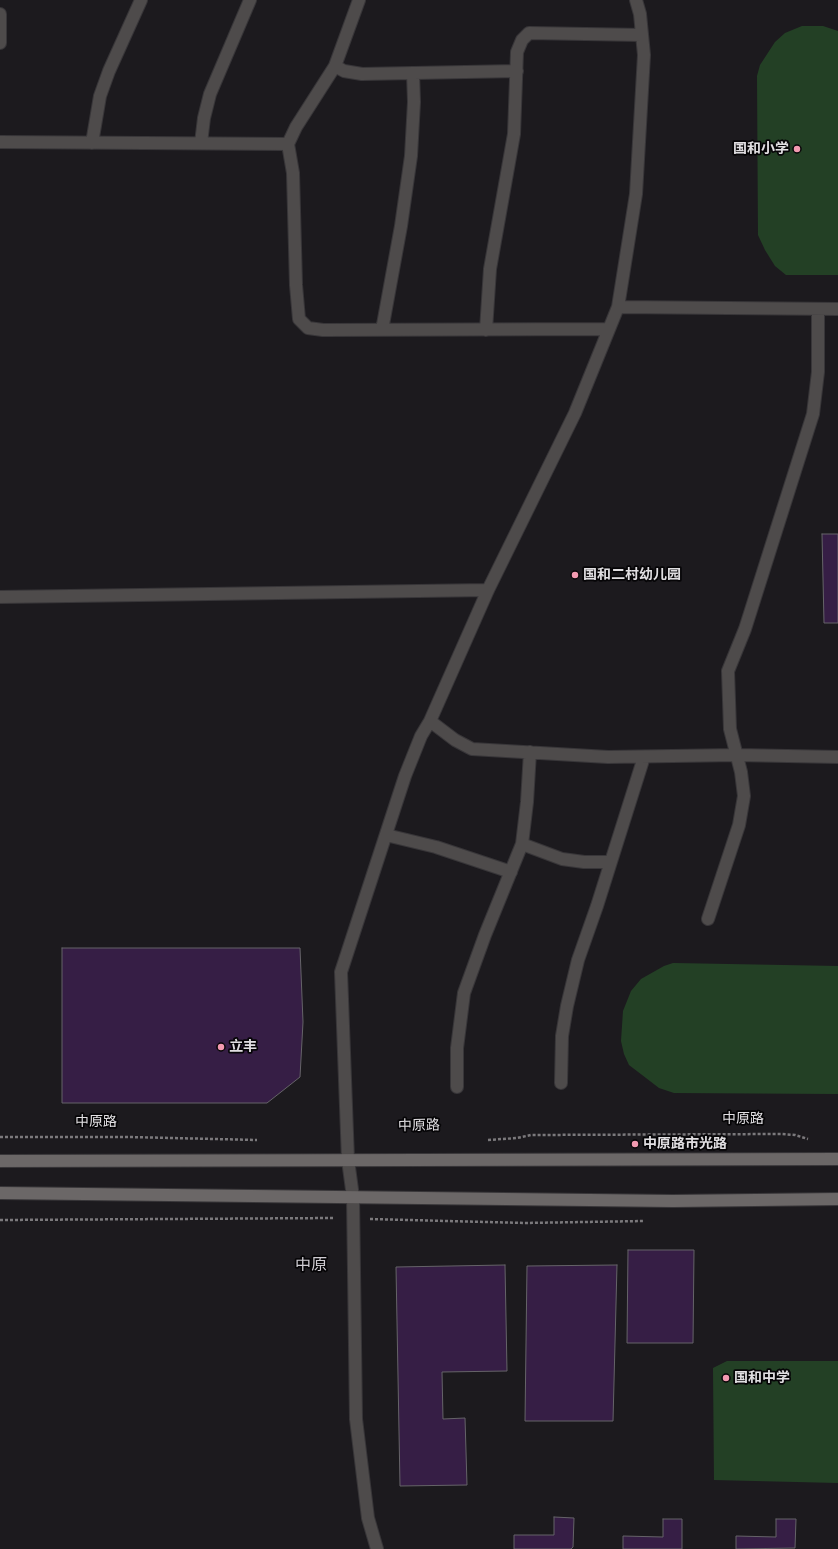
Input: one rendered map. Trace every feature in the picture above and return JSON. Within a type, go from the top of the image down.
[{"type":"main road","points":[[0,1161],[838,1159]]},
{"type":"main road","points":[[0,1193],[673,1201],[838,1199]]},
{"type":"lane","points":[[92,143],[100,96],[109,71],[141,0]]},
{"type":"lane","points":[[202,143],[204,118],[210,94],[250,0]]},
{"type":"lane","points":[[358,0],[335,66],[296,127],[288,144],[293,173],[296,285],[299,319],[308,328],[323,330],[609,329]]},
{"type":"lane","points":[[377,1549],[368,1518],[356,1418],[353,1197],[348,1160],[341,972],[406,776],[421,736],[430,721],[488,590],[575,413],[618,307],[636,194],[644,55],[640,14],[636,0]]},
{"type":"lane","points":[[0,14],[0,43]]},
{"type":"lane","points":[[486,330],[490,269],[514,134],[518,52],[522,40],[529,33],[642,35]]},
{"type":"lane","points":[[335,66],[344,71],[362,74],[517,71]]},
{"type":"lane","points":[[382,330],[412,156],[414,73]]},
{"type":"lane","points":[[0,142],[288,144]]},
{"type":"lane","points":[[618,307],[838,309]]},
{"type":"lane","points":[[708,919],[739,825],[744,796],[741,772],[730,728],[728,671],[745,629],[813,414],[818,372],[818,309]]},
{"type":"lane","points":[[0,597],[488,590]]},
{"type":"lane","points":[[430,721],[455,740],[472,749],[608,757],[737,755],[838,757]]},
{"type":"lane","points":[[457,1087],[457,1048],[464,993],[485,935],[522,844],[527,802],[530,752]]},
{"type":"lane","points":[[561,1083],[562,1036],[567,1006],[578,960],[597,906],[644,757]]},
{"type":"lane","points":[[386,835],[436,847],[511,872]]},
{"type":"lane","points":[[522,844],[562,859],[584,862],[610,862]]},
{"type":"path","name":"中原路","points":[[487,1140],[518,1138],[531,1135],[774,1134],[795,1135],[810,1139]]},
{"type":"path","name":"中原路","points":[[0,1137],[128,1137],[261,1140]]},
{"type":"path","points":[[0,1220],[353,1218],[525,1223],[643,1221]]},
{"type":"green space","name":"国和小学","points":[[802,26],[823,26],[838,31],[838,275],[786,275],[775,266],[758,235],[757,76],[760,65],[775,42],[785,33]]},
{"type":"green space","points":[[673,963],[838,966],[838,1094],[674,1093],[659,1088],[629,1065],[624,1054],[621,1041],[623,1011],[631,991],[641,979],[664,966]]},
{"type":"green space","points":[[727,1361],[838,1361],[838,1483],[714,1480],[713,1368]]},
{"type":"building","points":[[822,534],[838,534],[838,623],[824,623]]},
{"type":"building","points":[[62,948],[300,948],[303,1022],[300,1077],[267,1103],[62,1103]]},
{"type":"building","points":[[628,1250],[694,1250],[693,1343],[627,1343]]},
{"type":"building","points":[[505,1265],[507,1371],[442,1372],[443,1419],[465,1418],[467,1485],[400,1486],[396,1267]]},
{"type":"building","points":[[617,1265],[613,1421],[525,1421],[527,1266]]},
{"type":"building","points":[[554,1517],[574,1518],[573,1547],[571,1549],[514,1549],[514,1535],[554,1535]]},
{"type":"building","points":[[663,1519],[682,1519],[682,1549],[623,1549],[623,1536],[663,1537]]},
{"type":"building","points":[[776,1519],[796,1519],[795,1548],[736,1549],[736,1536],[776,1537]]},
{"type":"place","name":"国和小学","points":[[797,149]]},
{"type":"place","name":"国和二村幼儿园","points":[[575,575]]},
{"type":"place","name":"立丰","points":[[221,1047]]},
{"type":"place","name":"中原路市光路","points":[[635,1144]]},
{"type":"place","name":"国和中学","points":[[726,1378]]},
{"type":"district","name":"中原","points":[[311,1266]]}]
